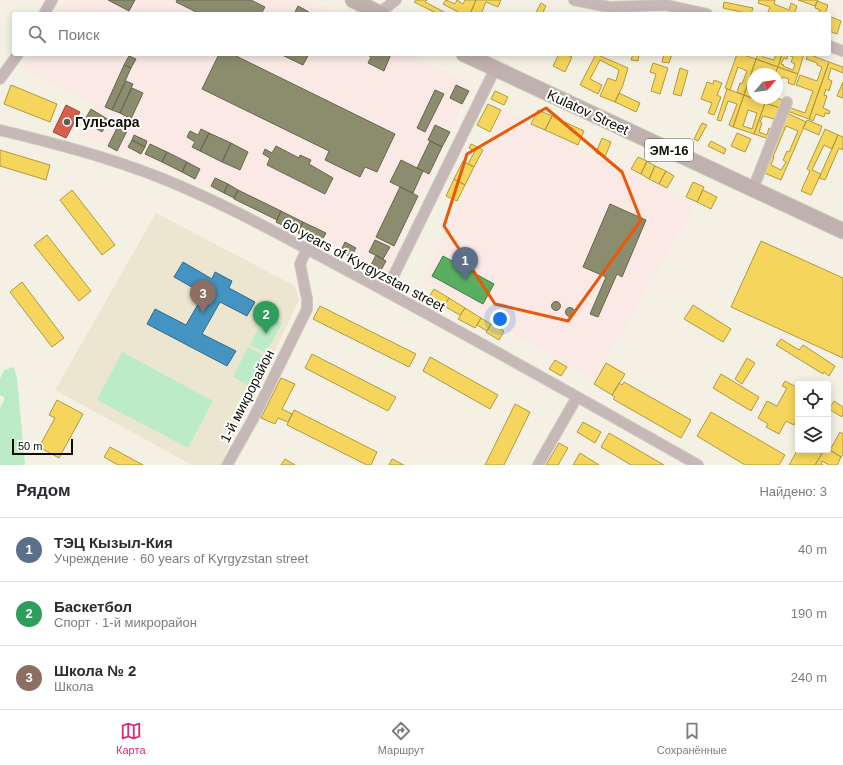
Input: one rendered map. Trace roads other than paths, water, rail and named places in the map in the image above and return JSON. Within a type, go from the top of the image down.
[{"type":"highway","points":[[353,0],[376,12]]},
{"type":"highway","name":"Kulatov Street","points":[[468,56],[843,231]]},
{"type":"street","points":[[45,12],[52,0]]},
{"type":"street","points":[[382,12],[396,0]]},
{"type":"street","points":[[574,0],[610,7],[666,5],[698,12]]},
{"type":"street","points":[[831,47],[843,51]]},
{"type":"street","points":[[0,79],[17,56]]},
{"type":"street","points":[[386,291],[495,69]]},
{"type":"street","points":[[753,189],[788,102]]},
{"type":"street","name":"60 years of Kyrgyzstan street","points":[[0,130],[78,149],[162,178],[208,198],[386,291],[698,465]]},
{"type":"street","name":"1-й микрорайон","points":[[227,465],[253,419],[306,308],[307,299],[300,264],[307,249]]},
{"type":"street","points":[[538,465],[577,397]]},
{"type":"place","name":"Гульсара","points":[[67,122]]},
{"type":"place","name":"ТЭЦ Кызыл-Кия","points":[[465,280]]},
{"type":"place","name":"Школа № 2","points":[[203,313]]},
{"type":"place","name":"Баскетбол","points":[[266,334]]}]
